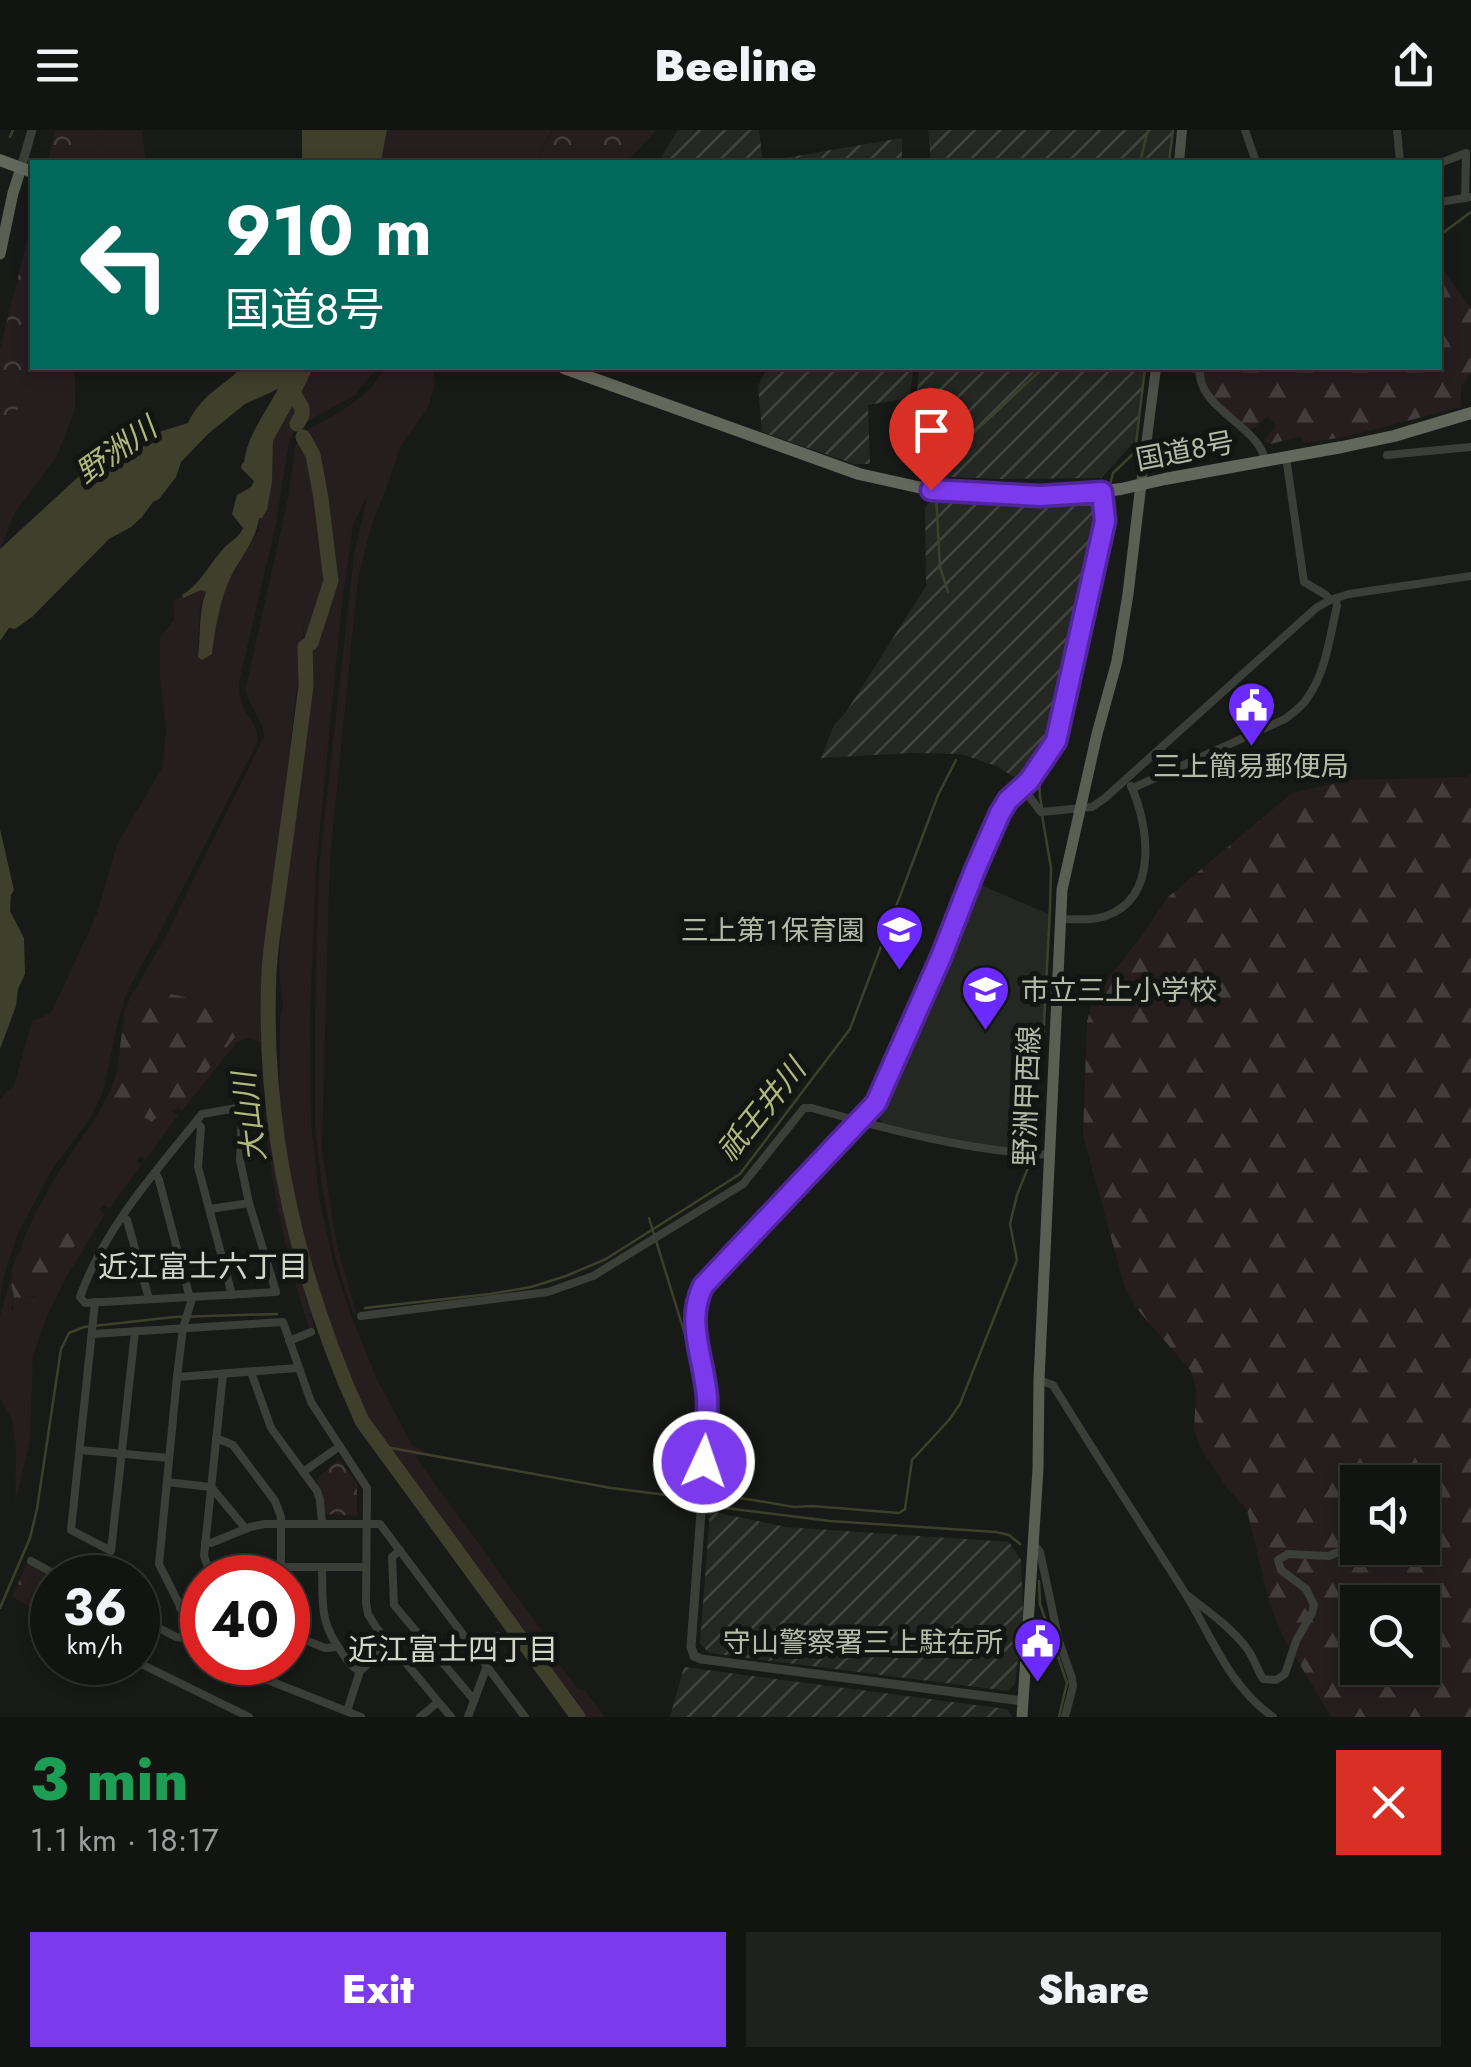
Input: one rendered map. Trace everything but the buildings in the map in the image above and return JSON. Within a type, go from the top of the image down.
[{"type":"highway","points":[[0,160],[27,170]]},
{"type":"highway","name":"国道8号","points":[[570,370],[859,474],[931,490],[1039,501],[1394,436],[1471,412]]},
{"type":"main road","points":[[1179,160],[1182,130]]},
{"type":"main road","points":[[0,254],[12,192],[27,170]]},
{"type":"main road","points":[[1142,484],[1156,370]]},
{"type":"main road","name":"野洲甲西線","points":[[1022,1717],[1038,1469],[1062,890],[1117,661],[1142,484]]},
{"type":"street","points":[[27,170],[32,130]]},
{"type":"street","points":[[1244,130],[1255,160]]},
{"type":"street","points":[[1396,130],[1400,160]]},
{"type":"street","points":[[1442,162],[1466,154],[1468,197],[1442,202]]},
{"type":"street","points":[[1200,370],[1202,385],[1262,448],[1266,461]]},
{"type":"street","points":[[1387,454],[1471,447]]},
{"type":"street","points":[[1022,787],[1041,812],[1092,807],[1129,784],[1285,719],[1309,697],[1319,676],[1337,606],[1333,599],[1304,582],[1286,457]]},
{"type":"street","points":[[1023,1701],[694,1656],[691,1648],[707,1424],[706,1387],[694,1314],[703,1286],[876,1103],[1000,813],[1029,781],[1056,741],[1105,521],[1102,492]]},
{"type":"street","points":[[1129,784],[1316,608],[1333,599],[1471,576]]},
{"type":"street","points":[[1060,919],[1092,920],[1110,914],[1136,892],[1146,854],[1129,784]]},
{"type":"street","points":[[237,1108],[242,1115],[240,1160],[276,1292],[85,1303],[80,1296],[86,1278],[123,1216],[196,1122],[202,1114],[237,1108]]},
{"type":"street","points":[[360,1316],[548,1292],[593,1276],[743,1184],[804,1108],[969,1146],[1050,1155]]},
{"type":"street","points":[[196,1122],[201,1126],[198,1167],[232,1294]]},
{"type":"street","points":[[155,1172],[191,1302],[183,1328],[177,1377],[159,1564],[180,1608]]},
{"type":"street","points":[[210,1209],[249,1204]]},
{"type":"street","points":[[123,1216],[149,1299]]},
{"type":"street","points":[[95,1302],[71,1530],[111,1551],[135,1332]]},
{"type":"street","points":[[92,1334],[284,1322],[311,1402],[367,1488],[368,1614],[450,1717]]},
{"type":"street","points":[[289,1341],[311,1332]]},
{"type":"street","points":[[177,1377],[298,1368]]},
{"type":"street","points":[[252,1372],[271,1428],[317,1491],[322,1524]]},
{"type":"street","points":[[204,1555],[223,1374]]},
{"type":"street","points":[[1039,1380],[1053,1385],[1186,1594],[1233,1678],[1273,1717]]},
{"type":"street","points":[[216,1438],[233,1446],[276,1501],[281,1516],[281,1555]]},
{"type":"street","points":[[303,1472],[340,1446]]},
{"type":"street","points":[[80,1450],[169,1458]]},
{"type":"street","points":[[167,1482],[211,1487],[246,1528]]},
{"type":"street","points":[[205,1543],[265,1524],[380,1524],[525,1717]]},
{"type":"street","points":[[1033,1543],[1040,1552],[1059,1641],[1072,1678],[1065,1717]]},
{"type":"street","points":[[400,1550],[392,1557],[394,1605],[474,1700]]},
{"type":"street","points":[[1186,1594],[1244,1645],[1263,1678],[1276,1680],[1285,1674],[1314,1605],[1306,1589],[1281,1570],[1278,1560],[1288,1554],[1329,1556],[1340,1551]]},
{"type":"street","points":[[322,1568],[323,1620],[329,1636],[353,1668],[360,1671]]},
{"type":"street","points":[[310,1569],[366,1568]]},
{"type":"street","points":[[468,1717],[498,1636]]},
{"type":"street","points":[[310,1642],[326,1648],[337,1646]]},
{"type":"street","points":[[347,1711],[360,1671],[390,1645]]},
{"type":"street","points":[[160,1673],[250,1717]]},
{"type":"street","points":[[280,1685],[361,1717]]},
{"type":"street","points":[[420,1717],[438,1702]]},
{"type":"shaded area","points":[[302,130],[387,130],[381,160],[302,160]]},
{"type":"shaded area","points":[[678,130],[759,130],[763,160],[659,160]]},
{"type":"shaded area","points":[[928,130],[1172,130],[1169,160],[931,160]]},
{"type":"shaded area","points":[[902,138],[902,160],[773,160]]},
{"type":"shaded area","points":[[239,370],[312,370],[298,399],[304,420],[299,420],[294,403],[273,441],[267,510],[259,518],[251,543],[228,583],[212,654],[202,660],[198,657],[206,592],[201,590],[183,598],[182,595],[243,528],[232,514],[237,495],[254,481],[241,468],[242,464],[253,433],[278,389],[245,404],[208,434],[181,462],[176,477],[142,517],[109,539],[32,617],[15,629],[9,628],[0,641],[0,549],[102,455],[188,423],[205,398]]},
{"type":"shaded area","points":[[766,370],[914,370],[909,398],[868,405],[870,464],[854,464],[762,432],[758,386]]},
{"type":"shaded area","points":[[919,370],[1145,370],[1136,440],[1101,478],[926,476],[916,403]]},
{"type":"shaded area","points":[[930,502],[1054,507],[1101,503],[1101,525],[1056,732],[1024,783],[996,766],[961,754],[821,758],[834,725],[926,586],[925,508]]},
{"type":"shaded area","points":[[0,829],[14,890],[10,911],[24,938],[25,974],[0,1049]]},
{"type":"shaded area","points":[[976,883],[1051,915],[1044,1042],[1030,1085],[1030,1151],[974,1144],[883,1124],[878,1116],[947,962]]},
{"type":"shaded area","points":[[710,1511],[785,1527],[1009,1542],[1021,1560],[1023,1615],[1015,1684],[1008,1691],[709,1653],[700,1643]]},
{"type":"shaded area","points":[[684,1667],[1007,1709],[1012,1717],[670,1717]]},
{"type":"green space","points":[[55,130],[101,130],[94,160],[48,160]]},
{"type":"green space","points":[[101,130],[142,130],[146,160],[94,160]]},
{"type":"green space","points":[[387,130],[552,130],[537,160],[381,160]]},
{"type":"green space","points":[[553,130],[657,130],[628,160],[537,160]]},
{"type":"green space","points":[[30,230],[30,370],[0,455],[0,349]]},
{"type":"green space","points":[[1442,268],[1471,309],[1471,374],[1461,386],[1461,407],[1344,437],[1304,443],[1301,436],[1271,444],[1264,440],[1276,426],[1268,416],[1250,431],[1198,383],[1191,370],[1442,370]]},
{"type":"green space","points":[[30,370],[75,370],[75,409],[57,456],[15,512],[0,549],[0,455]]},
{"type":"green space","points":[[312,370],[375,370],[355,395],[296,428],[289,442],[276,524],[239,682],[244,709],[258,741],[127,992],[103,1092],[89,1120],[53,1168],[18,1233],[0,1298],[0,1100],[14,1086],[32,1021],[51,1013],[96,916],[117,844],[162,768],[166,731],[160,637],[174,620],[173,600],[201,589],[206,592],[200,608],[198,657],[212,654],[217,615],[229,581],[259,529],[259,517],[272,482],[273,441],[294,403],[298,407]]},
{"type":"green space","points":[[383,370],[432,370],[435,383],[428,408],[399,448],[370,530],[358,579],[330,858],[322,1148],[336,1241],[356,1314],[336,1260],[322,1187],[315,1124],[315,1011],[319,867],[354,554],[368,494],[353,524],[316,869],[310,1017],[311,1123],[319,1198],[334,1265],[377,1379],[412,1445],[426,1452],[415,1456],[547,1638],[549,1652],[605,1717],[574,1717],[397,1481],[352,1400],[327,1344],[299,1258],[282,1149],[283,1006],[279,971],[286,824],[305,616],[277,864],[272,1115],[279,1180],[315,1328],[309,1329],[301,1304],[276,1200],[265,1112],[267,1050],[261,1042],[249,1038],[237,1042],[182,1111],[178,1107],[205,1072],[224,1012],[208,1002],[146,989],[130,998],[162,943],[264,737],[245,691],[288,498],[295,447],[299,439],[305,453],[314,446],[309,429],[362,396]]},
{"type":"green space","points":[[1471,773],[1471,1717],[1331,1717],[1283,1636],[1270,1605],[1247,1510],[1202,1450],[1194,1430],[1196,1389],[1191,1371],[1137,1309],[1125,1288],[1083,1135],[1087,1022],[1093,998],[1168,897],[1292,793],[1350,780],[1466,777]]},
{"type":"green space","points":[[146,989],[209,1002],[224,1012],[245,1018],[239,1032],[178,1107],[152,1122],[139,1114],[126,1121],[116,1110],[110,1092],[117,1072],[124,1014],[130,998]]},
{"type":"green space","points":[[110,1092],[116,1110],[178,1115],[145,1160],[140,1156],[137,1160],[141,1165],[110,1208],[104,1205],[99,1209],[105,1214],[46,1318],[33,1356],[30,1440],[15,1505],[12,1420],[0,1398],[0,1316],[10,1280],[14,1298],[11,1310],[17,1309],[22,1298],[35,1297],[21,1247],[44,1197]]},
{"type":"green space","points":[[58,1219],[72,1227],[79,1239],[42,1294],[22,1298],[17,1309],[20,1321],[15,1323],[11,1282],[15,1262],[32,1236]]},
{"type":"green space","points":[[339,1460],[357,1483],[357,1516],[326,1514],[316,1479]]},
{"type":"green space","points":[[27,1564],[30,1566],[30,1606],[12,1597]]},
{"type":"waterway","points":[[10,137],[13,130]]},
{"type":"waterway","name":"祇王井川","points":[[1140,160],[1148,130]]},
{"type":"waterway","points":[[1169,160],[1173,130]]},
{"type":"waterway","points":[[1442,234],[1471,212]]},
{"type":"waterway","name":"大山川","points":[[297,424],[302,408],[291,389],[299,370]]},
{"type":"waterway","name":"祇王井川","points":[[936,487],[941,463],[1041,370]]},
{"type":"waterway","points":[[1110,485],[1113,473],[1135,452],[1145,370]]},
{"type":"waterway","name":"大山川","points":[[303,437],[313,455],[331,581],[311,643],[305,647],[306,686],[269,972],[272,1088],[289,1202],[319,1313],[362,1421],[578,1717]]},
{"type":"waterway","points":[[1042,807],[1041,778],[1064,737],[1112,523],[1111,493]]},
{"type":"waterway","name":"祇王井川","points":[[936,495],[940,567],[948,592]]},
{"type":"waterway","name":"祇王井川","points":[[365,1308],[490,1294],[566,1276],[606,1259],[740,1174],[850,1029],[938,795],[956,760]]},
{"type":"waterway","points":[[1032,1150],[1031,1088],[1043,1043],[1050,908],[1051,868],[1042,815]]},
{"type":"waterway","points":[[705,1492],[794,1507],[899,1513],[905,1509],[912,1460],[960,1404],[1017,1260],[1010,1224],[1032,1158]]},
{"type":"waterway","points":[[649,1218],[695,1367],[702,1412],[689,1489],[682,1496]]},
{"type":"waterway","name":"祇王井川","points":[[0,1608],[30,1538],[61,1349],[69,1333],[84,1327],[174,1317],[277,1314]]},
{"type":"waterway","points":[[380,1446],[611,1488],[683,1497]]},
{"type":"waterway","points":[[709,1506],[830,1521],[996,1532],[1009,1535],[1020,1544]]},
{"type":"waterway","points":[[1039,1581],[1040,1604],[1067,1683],[1059,1717]]},
{"type":"place","name":"三上簡易郵便局","points":[[1251,748]]},
{"type":"place","name":"三上第１保育園","points":[[900,972]]},
{"type":"place","name":"市立三上小学校","points":[[986,1032]]},
{"type":"place","name":"守山警察署三上駐在所","points":[[1038,1684]]},
{"type":"district","name":"近江富士六丁目","points":[[203,1266]]},
{"type":"district","name":"近江富士四丁目","points":[[453,1649]]},
{"type":"route","points":[[704,1462],[707,1399],[694,1314],[698,1296],[703,1286],[876,1103],[1000,813],[1029,781],[1056,741],[1105,521],[1102,492],[1040,496],[931,490]]},
{"type":"water label","name":"野洲川","points":[[116,450]]}]
